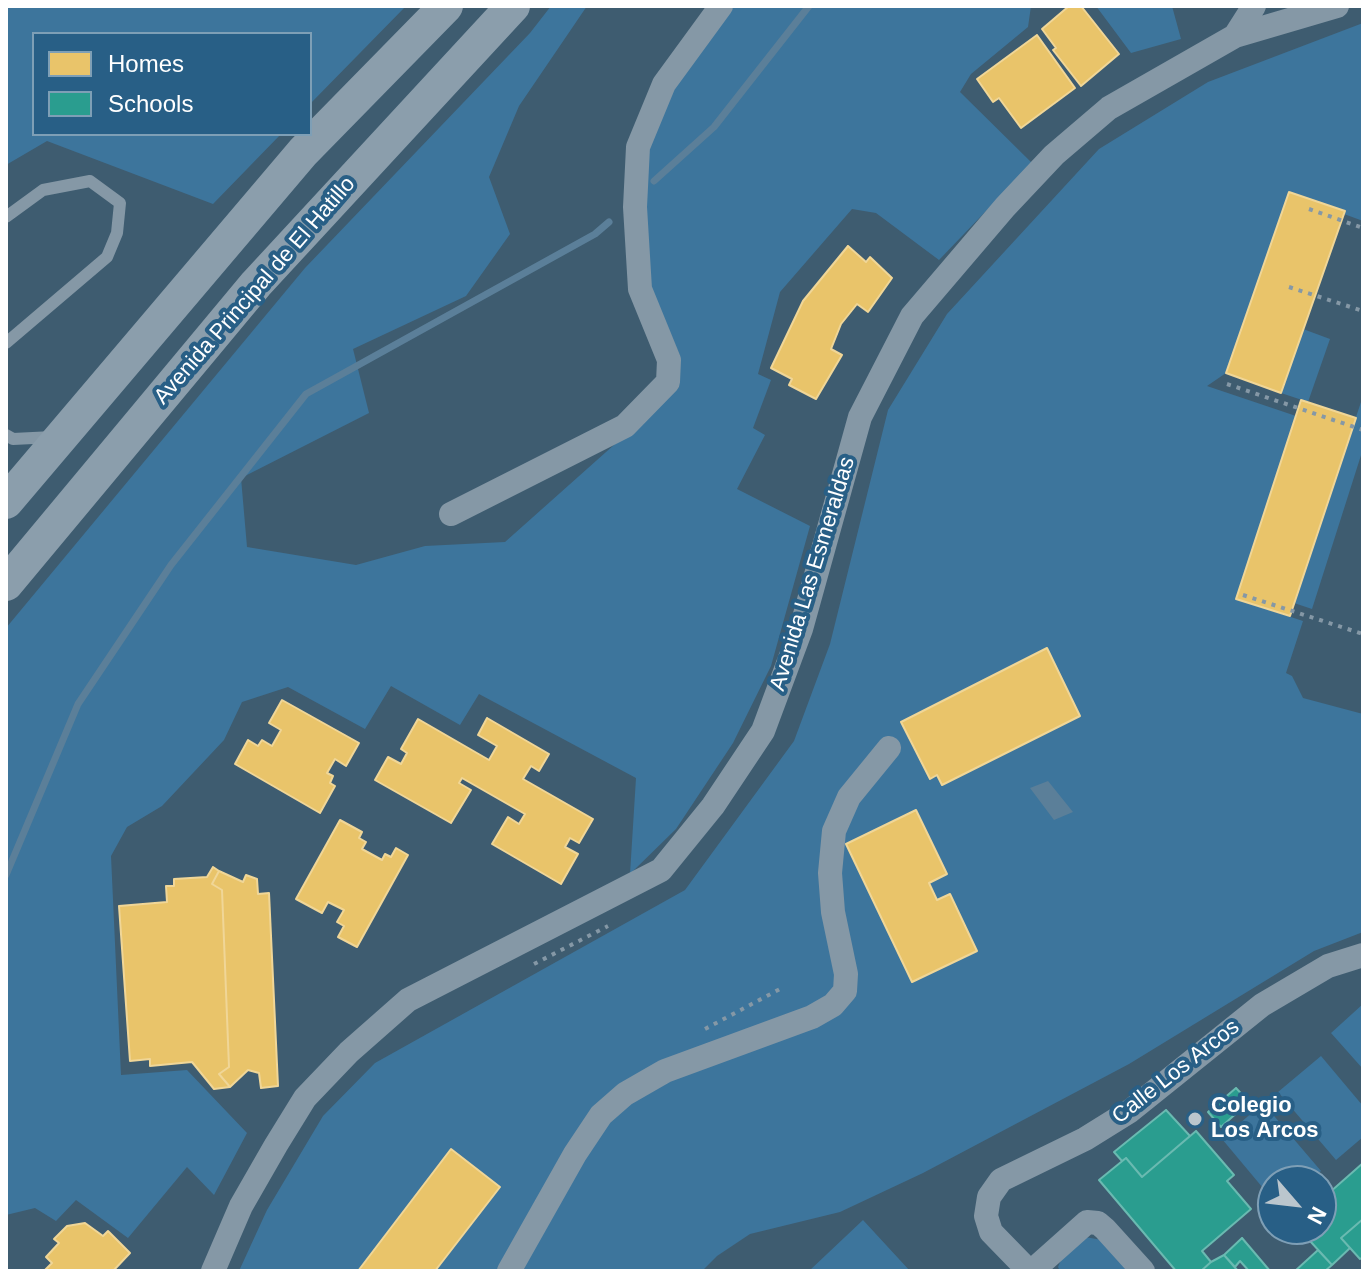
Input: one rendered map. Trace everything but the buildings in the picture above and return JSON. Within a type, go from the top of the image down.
[{"type":"main road","points":[[6,502],[303,152],[446,6]]},
{"type":"main road","name":"Avenida Principal de El Hatillo","points":[[6,584],[256,284],[513,6]]},
{"type":"street","points":[[451,514],[625,426],[668,382],[669,360],[640,289],[635,207],[638,147],[664,84],[721,6]]},
{"type":"street","points":[[1235,36],[1254,6]]},
{"type":"street","name":"Avenida Las Esmeraldas","points":[[213,1271],[241,1206],[305,1098],[349,1052],[408,1000],[661,870],[713,806],[763,731],[801,629],[860,417],[912,316],[1005,207],[1054,155],[1109,108],[1235,36],[1337,6]]},
{"type":"street","points":[[509,1271],[575,1154],[601,1115],[625,1094],[665,1071],[812,1017],[833,1005],[845,991],[846,974],[833,912],[830,873],[834,831],[849,797],[889,748]]},
{"type":"street","name":"Calle Los Arcos","points":[[1031,1271],[991,1232],[986,1216],[989,1197],[1001,1180],[1085,1139],[1130,1111],[1262,1005],[1328,966],[1363,955]]},
{"type":"street","points":[[1031,1271],[1087,1222],[1098,1223],[1105,1229],[1143,1271]]},
{"type":"lane","points":[[6,217],[43,190],[90,181],[120,203],[117,233],[107,257],[6,343]]},
{"type":"lane","points":[[6,435],[13,439],[60,436]]},
{"type":"path","points":[[1309,209],[1363,228]]},
{"type":"path","points":[[1289,287],[1363,311]]},
{"type":"path","points":[[1227,384],[1363,430]]},
{"type":"path","points":[[1243,595],[1363,634]]},
{"type":"path","points":[[528,967],[611,924]]},
{"type":"shaded area","points":[[6,6],[406,6],[312,102],[312,32],[32,32],[32,136],[279,136],[213,204],[47,141],[6,165]]},
{"type":"shaded area","points":[[551,6],[587,6],[519,106],[489,177],[510,234],[466,296],[353,349],[369,413],[241,478],[247,547],[356,565],[425,546],[505,542],[679,387],[680,356],[650,286],[645,204],[649,145],[675,80],[731,6],[1031,6],[1028,27],[971,74],[960,92],[1032,163],[939,260],[876,213],[852,209],[780,292],[758,374],[771,380],[753,428],[765,435],[737,489],[810,526],[771,666],[733,743],[676,829],[630,874],[636,778],[479,694],[460,725],[391,686],[365,729],[288,687],[242,702],[224,740],[162,806],[127,827],[111,856],[121,1075],[187,1070],[247,1133],[214,1195],[187,1167],[128,1238],[76,1200],[56,1221],[35,1208],[6,1215],[6,628],[305,268],[530,33]]},
{"type":"shaded area","points":[[1096,6],[1172,6],[1181,39],[1131,53]]},
{"type":"shaded area","points":[[1363,23],[1363,221],[1344,214],[1344,211],[1289,193],[1226,373],[1207,386],[1296,416],[1236,599],[1303,621],[1286,673],[1292,676],[1303,698],[1363,714],[1363,932],[1314,951],[1129,1064],[923,1173],[840,1212],[750,1234],[717,1256],[702,1271],[239,1271],[267,1210],[323,1116],[375,1063],[685,890],[794,741],[830,644],[888,410],[947,314],[1099,149],[1208,82]]},
{"type":"shaded area","points":[[1303,329],[1330,339],[1308,402],[1281,393]]},
{"type":"shaded area","points":[[1363,396],[1363,449],[1312,609],[1294,603]]},
{"type":"shaded area","points":[[1048,781],[1073,812],[1054,820],[1030,788]]},
{"type":"shaded area","points":[[1363,1004],[1363,1069],[1331,1033]]},
{"type":"shaded area","points":[[1321,1056],[1363,1106],[1363,1137],[1336,1160],[1278,1092]]},
{"type":"shaded area","points":[[1263,1103],[1316,1165],[1257,1165],[1257,1181],[1222,1139]]},
{"type":"shaded area","points":[[863,1220],[910,1271],[809,1271]]},
{"type":"shaded area","points":[[1085,1237],[1102,1240],[1131,1271],[1060,1271],[1058,1267],[1063,1255]]},
{"type":"waterway","points":[[654,181],[714,127],[809,6]]},
{"type":"waterway","points":[[6,875],[78,704],[171,565],[306,394],[595,234],[609,222]]},
{"type":"place","name":"Colegio Los Arcos","points":[[1195,1119]]}]
